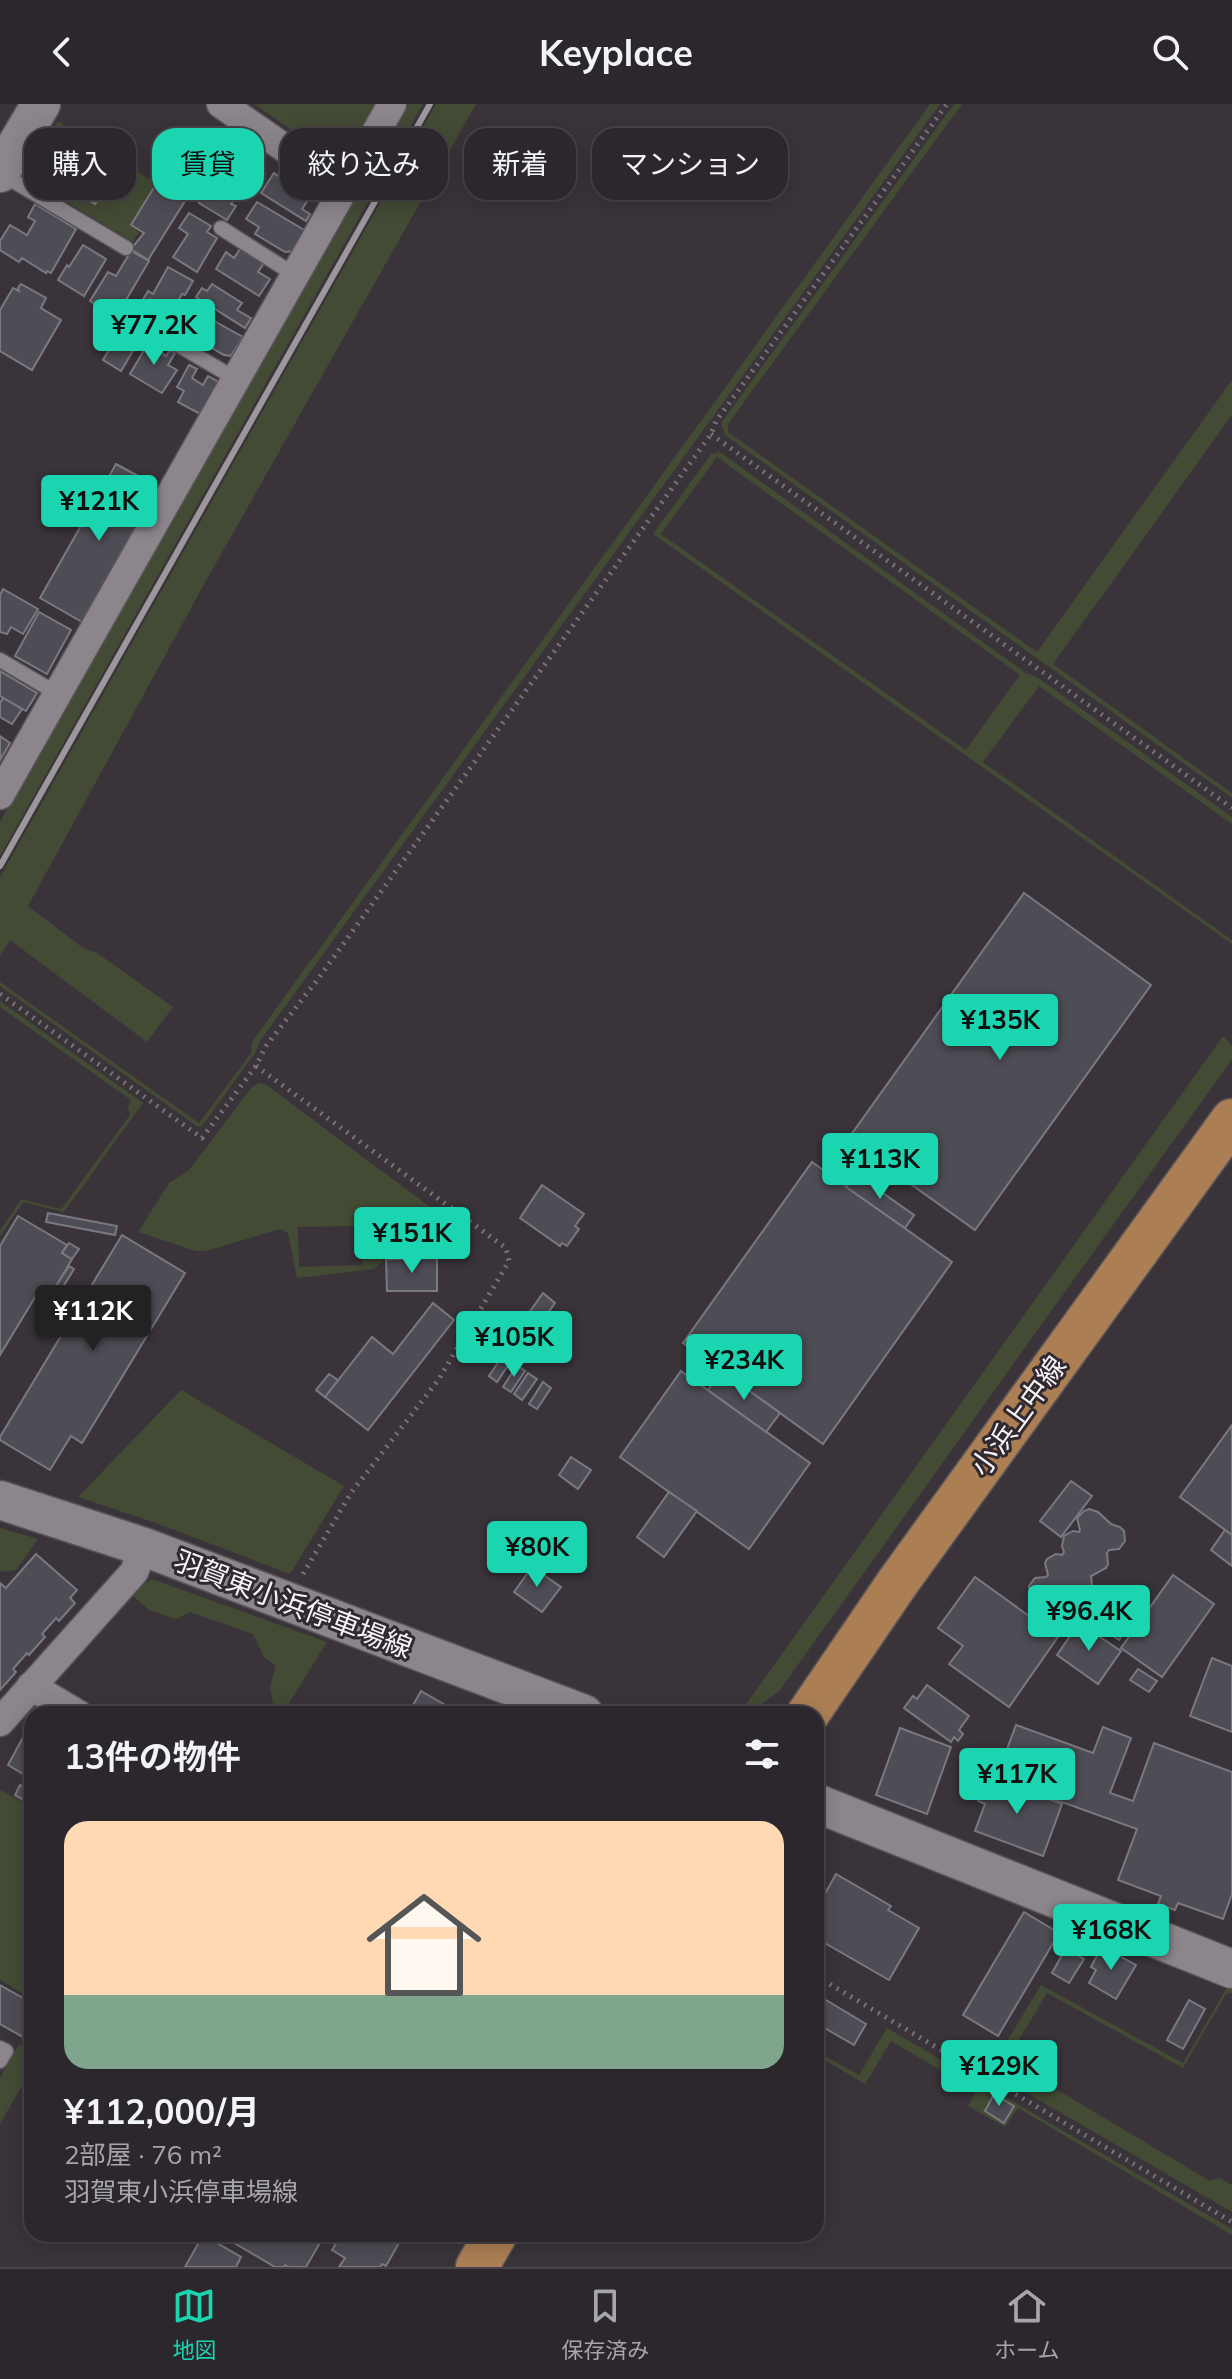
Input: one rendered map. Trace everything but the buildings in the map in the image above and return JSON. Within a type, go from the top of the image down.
[{"type":"main road","points":[[0,173],[41,104]]},
{"type":"main road","name":"小浜上中線","points":[[813,1706],[898,1582],[1232,1120]]},
{"type":"main road","name":"羽賀東小浜停車場線","points":[[0,1500],[144,1547],[563,1706]]},
{"type":"main road","points":[[824,1806],[1232,1969]]},
{"type":"street","points":[[221,104],[280,145]]},
{"type":"street","points":[[378,128],[392,104]]},
{"type":"street","points":[[0,795],[338,200]]},
{"type":"street","points":[[0,1722],[134,1572],[144,1547]]},
{"type":"street","points":[[31,1686],[65,1706]]},
{"type":"lane","points":[[0,173],[126,248]]},
{"type":"lane","points":[[221,228],[295,275]]},
{"type":"lane","points":[[156,332],[236,379]]},
{"type":"lane","points":[[0,660],[58,694]]},
{"type":"lane","points":[[0,2048],[6,2051],[0,2061]]},
{"type":"path","points":[[0,994],[202,1138],[947,104]]},
{"type":"path","points":[[711,434],[1232,808]]},
{"type":"path","points":[[256,1066],[506,1248],[509,1261],[439,1379],[351,1493],[300,1579],[292,1602]]},
{"type":"path","points":[[824,1981],[1232,2222]]},
{"type":"green space","points":[[254,104],[379,104],[366,128],[289,128]]},
{"type":"green space","points":[[409,104],[423,104],[410,128],[395,128]]},
{"type":"green space","points":[[436,104],[476,104],[448,153],[448,128],[422,128]]},
{"type":"green space","points":[[930,104],[940,104],[260,1041],[255,1053],[202,1126],[198,1127],[0,986],[0,982],[199,1123],[251,1053],[252,1042]]},
{"type":"green space","points":[[954,104],[962,104],[728,424],[728,432],[1037,652],[1232,380],[1232,415],[1053,664],[1232,793],[1232,798],[725,435],[721,423]]},
{"type":"green space","points":[[58,121],[69,128],[54,128]]},
{"type":"green space","points":[[136,171],[152,181],[152,188],[130,226],[139,232],[133,242],[64,200],[136,200]]},
{"type":"green space","points":[[354,200],[369,200],[0,856],[0,822]]},
{"type":"green space","points":[[382,200],[422,200],[207,579],[28,906],[83,948],[97,953],[173,1007],[147,1042],[10,940],[0,955],[0,877]]},
{"type":"green space","points":[[720,452],[1232,817],[1232,824],[1039,686],[983,762],[1232,940],[1232,944],[653,534],[711,454]],"holes":[[[717,457],[1020,675],[966,750],[661,534]]]},
{"type":"green space","points":[[0,1001],[143,1103],[64,1212],[23,1202],[0,1237],[0,1231],[21,1199],[60,1209],[63,1207],[130,1115],[128,1108],[131,1100],[0,1007]]},
{"type":"green space","points":[[1223,1036],[1232,1046],[1232,1059],[779,1691],[759,1706],[745,1706]]},
{"type":"green space","points":[[265,1084],[468,1238],[362,1238],[360,1226],[298,1227],[299,1267],[362,1265],[363,1257],[387,1257],[374,1269],[297,1278],[288,1233],[280,1229],[206,1251],[196,1251],[138,1232],[169,1183],[189,1170],[252,1087]]},
{"type":"green space","points":[[181,1390],[344,1486],[290,1574],[78,1497]]},
{"type":"green space","points":[[0,1528],[38,1539],[16,1570],[0,1572]]},
{"type":"green space","points":[[152,1579],[327,1642],[287,1706],[272,1706],[270,1686],[276,1666],[264,1657],[253,1634],[190,1612],[176,1619],[149,1610],[133,1596]]},
{"type":"green space","points":[[0,1790],[24,1803],[24,1994],[0,1980]]},
{"type":"green space","points":[[1041,1985],[1183,2063],[1228,1986],[1232,1988],[1232,1993],[1226,1994],[1183,2068],[1047,1993],[1007,2060],[1210,2181],[1220,2178],[1232,2185],[1232,2212],[989,2071]]},
{"type":"green space","points":[[887,2028],[1232,2229],[1232,2235],[1018,2108],[1005,2127],[968,2106],[976,2091],[891,2041],[865,2084],[824,2060],[824,2055],[859,2075]]},
{"type":"green space","points":[[19,2044],[24,2047],[24,2082],[0,2124],[0,2078]]},
{"type":"railway","points":[[0,866],[430,104]]}]
